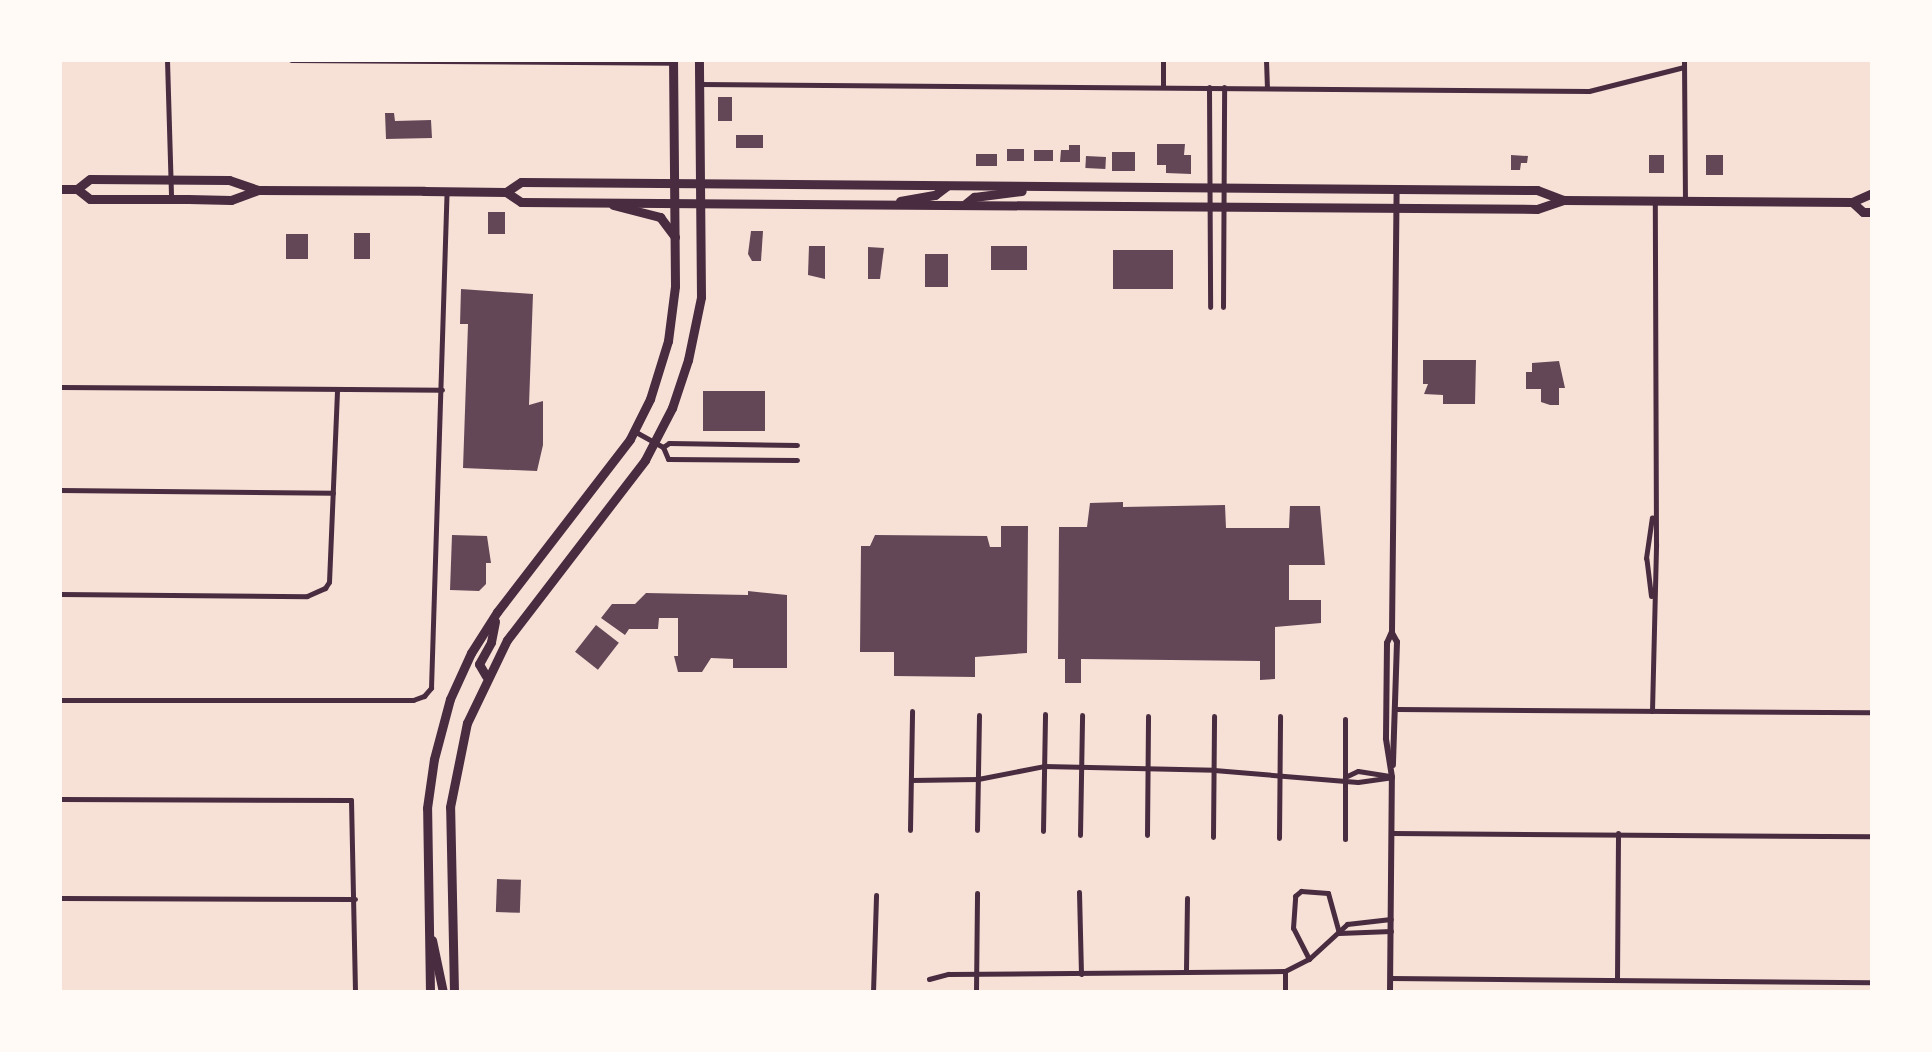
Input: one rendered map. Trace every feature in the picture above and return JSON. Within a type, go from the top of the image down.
[{"type":"main road","points":[[454,992],[452,788],[462,739],[486,676],[520,621],[660,445],[684,374],[701,297],[699,60]]},
{"type":"main road","points":[[430,992],[427,808],[437,742],[464,666],[496,614],[605,476],[634,431],[668,341],[676,239],[673,62]]},
{"type":"main road","points":[[60,189],[78,189],[90,179],[229,180],[258,190],[447,192],[506,192],[521,182],[675,183],[1053,186],[1397,209],[1537,210],[1563,200]]},
{"type":"main road","points":[[884,205],[934,196],[947,186]]},
{"type":"main road","points":[[964,205],[974,196],[1053,186]]},
{"type":"main road","points":[[78,189],[90,199],[231,200],[258,190]]},
{"type":"main road","points":[[506,192],[521,202],[702,205],[964,205],[1397,189],[1536,190],[1563,200],[1852,202],[1872,193]]},
{"type":"main road","points":[[1852,202],[1864,212],[1872,212]]},
{"type":"main road","points":[[608,204],[660,217],[676,239]]},
{"type":"main road","points":[[486,676],[479,664],[491,642],[496,614]]},
{"type":"main road","points":[[429,932],[440,961],[443,992]]},
{"type":"street","points":[[167,60],[171,199]]},
{"type":"street","points":[[291,60],[673,62]]},
{"type":"street","points":[[1162,60],[1163,88]]},
{"type":"street","points":[[1266,60],[1267,88]]},
{"type":"street","points":[[700,84],[1589,92],[1684,64],[1685,201]]},
{"type":"street","points":[[1209,87],[1210,307]]},
{"type":"street","points":[[1223,307],[1224,88]]},
{"type":"street","points":[[1390,992],[1392,777],[1397,709],[1397,660],[1392,632],[1397,189]]},
{"type":"street","points":[[60,700],[413,700],[424,696],[430,688],[447,192]]},
{"type":"street","points":[[1652,711],[1656,544],[1655,200]]},
{"type":"street","points":[[60,387],[442,390]]},
{"type":"street","points":[[60,594],[307,596],[325,588],[337,389]]},
{"type":"street","points":[[634,431],[660,445],[668,459],[797,460]]},
{"type":"street","points":[[660,445],[797,445]]},
{"type":"street","points":[[60,490],[333,494]]},
{"type":"street","points":[[1392,632],[1386,643],[1386,718],[1392,777]]},
{"type":"street","points":[[1386,669],[1397,660]]},
{"type":"street","points":[[1386,718],[1397,709],[1872,712]]},
{"type":"street","points":[[910,830],[912,711]]},
{"type":"street","points":[[1043,831],[1044,714]]},
{"type":"street","points":[[977,830],[979,715]]},
{"type":"street","points":[[1080,836],[1082,715]]},
{"type":"street","points":[[1147,836],[1148,716]]},
{"type":"street","points":[[1213,837],[1214,716]]},
{"type":"street","points":[[1279,838],[1280,716]]},
{"type":"street","points":[[1345,839],[1346,719]]},
{"type":"street","points":[[911,780],[978,779],[1044,766],[1214,770],[1280,776],[1346,777],[1358,771],[1392,777]]},
{"type":"street","points":[[60,800],[351,800],[354,992]]},
{"type":"street","points":[[1392,833],[1872,836]]},
{"type":"street","points":[[1617,980],[1618,834]]},
{"type":"street","points":[[1309,959],[1292,928],[1295,896],[1302,891],[1328,893],[1339,933]]},
{"type":"street","points":[[1079,892],[1080,974]]},
{"type":"street","points":[[976,992],[977,893]]},
{"type":"street","points":[[873,992],[876,895]]},
{"type":"street","points":[[60,898],[355,899]]},
{"type":"street","points":[[1186,970],[1187,898]]},
{"type":"street","points":[[929,980],[976,974],[1285,971],[1309,959],[1354,921],[1391,919]]},
{"type":"street","points":[[1339,933],[1391,931]]},
{"type":"street","points":[[1285,971],[1285,992]]},
{"type":"street","points":[[1390,978],[1872,982]]},
{"type":"building","points":[[718,97],[732,97],[732,121],[718,121]]},
{"type":"building","points":[[385,113],[394,113],[395,121],[431,120],[432,138],[386,139]]},
{"type":"building","points":[[736,135],[763,135],[763,148],[736,148]]},
{"type":"building","points":[[1157,144],[1185,144],[1184,155],[1191,155],[1191,174],[1166,173],[1166,165],[1157,165]]},
{"type":"building","points":[[1069,145],[1080,145],[1080,162],[1060,162],[1061,150],[1069,150]]},
{"type":"building","points":[[1007,149],[1024,149],[1024,161],[1007,161]]},
{"type":"building","points":[[1034,150],[1053,150],[1053,161],[1034,161]]},
{"type":"building","points":[[1112,152],[1135,152],[1135,171],[1112,171]]},
{"type":"building","points":[[976,154],[997,154],[997,166],[976,166]]},
{"type":"building","points":[[1511,155],[1528,156],[1527,163],[1521,163],[1520,170],[1511,170]]},
{"type":"building","points":[[1649,155],[1664,155],[1664,173],[1649,173]]},
{"type":"building","points":[[1706,155],[1723,155],[1723,175],[1706,175]]},
{"type":"building","points":[[1086,156],[1106,157],[1105,169],[1085,168]]},
{"type":"building","points":[[488,212],[505,212],[505,234],[488,234]]},
{"type":"building","points":[[751,231],[763,231],[761,261],[752,261],[748,254]]},
{"type":"building","points":[[354,233],[370,233],[370,259],[354,259]]},
{"type":"building","points":[[286,234],[308,234],[308,259],[286,259]]},
{"type":"building","points":[[809,246],[825,246],[825,279],[808,275]]},
{"type":"building","points":[[991,246],[1027,246],[1027,270],[991,270]]},
{"type":"building","points":[[868,247],[884,248],[880,279],[868,279]]},
{"type":"building","points":[[1113,250],[1173,250],[1173,289],[1113,289]]},
{"type":"building","points":[[925,254],[948,254],[948,287],[925,287]]},
{"type":"building","points":[[461,289],[533,294],[529,405],[543,401],[543,445],[537,471],[463,468],[468,324],[460,324]]},
{"type":"building","points":[[1423,360],[1476,360],[1475,404],[1443,404],[1443,395],[1424,394],[1428,384],[1423,384]]},
{"type":"building","points":[[1559,361],[1565,388],[1559,388],[1559,405],[1550,405],[1541,402],[1541,389],[1526,389],[1526,372],[1532,372],[1532,363]]},
{"type":"building","points":[[703,391],[765,391],[765,431],[703,431]]},
{"type":"building","points":[[1123,502],[1123,507],[1225,505],[1226,528],[1289,528],[1290,506],[1320,506],[1325,565],[1289,565],[1289,600],[1321,600],[1321,623],[1275,627],[1275,679],[1260,680],[1260,661],[1081,659],[1081,683],[1065,683],[1065,659],[1058,659],[1059,527],[1087,527],[1090,503]]},
{"type":"building","points":[[1001,526],[1028,526],[1027,653],[975,657],[975,677],[894,676],[894,652],[860,652],[861,546],[870,546],[875,535],[987,536],[990,547],[1001,547]]},
{"type":"building","points":[[452,535],[487,536],[491,563],[486,563],[486,584],[479,591],[450,590]]},
{"type":"building","points":[[748,591],[787,595],[787,668],[733,668],[733,659],[711,658],[702,672],[678,672],[674,656],[678,656],[678,618],[659,618],[658,629],[629,629],[625,635],[601,618],[612,604],[635,604],[646,593],[748,595]]},
{"type":"building","points":[[596,625],[619,643],[598,670],[575,652]]},
{"type":"building","points":[[497,879],[521,880],[520,913],[496,912]]}]
